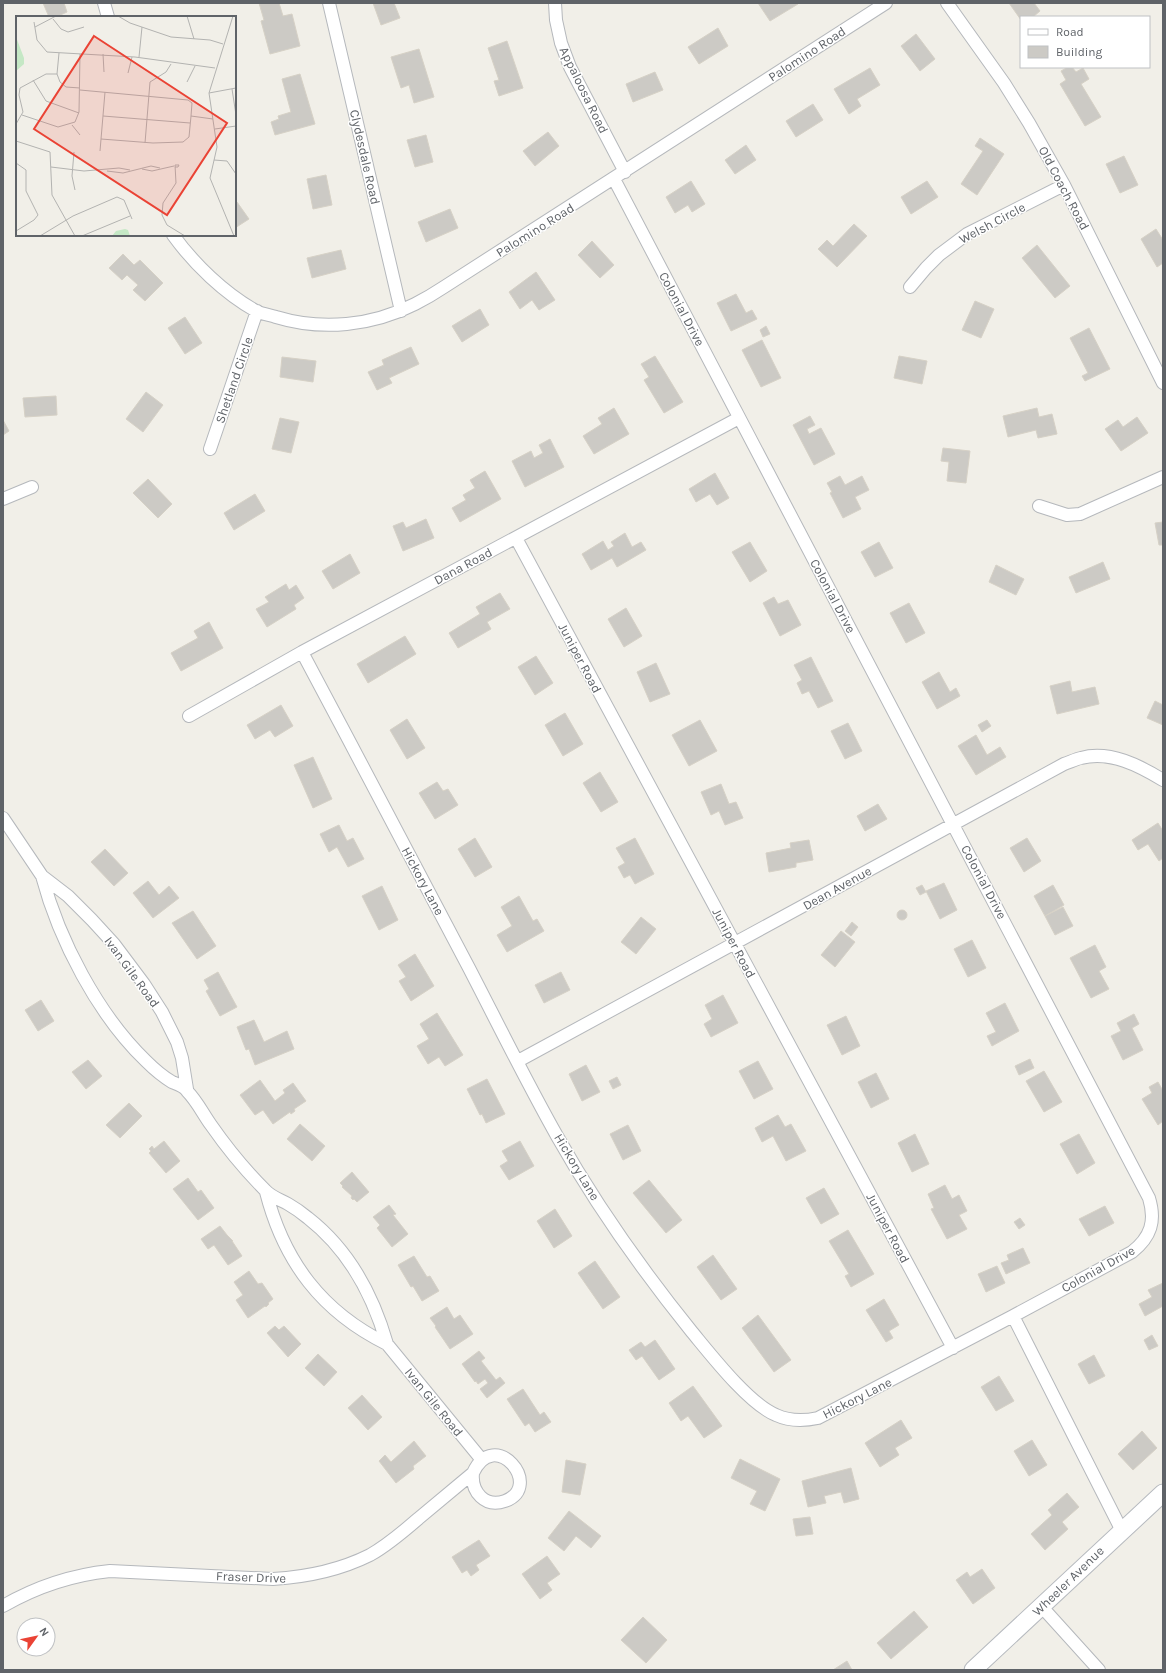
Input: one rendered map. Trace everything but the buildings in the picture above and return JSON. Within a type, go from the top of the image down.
[{"type":"street","points":[[104,3],[108,16]]},
{"type":"street","name":"Clydesdale Road","points":[[329,3],[400,311]]},
{"type":"street","name":"Appaloosa Road","points":[[555,3],[556,20],[561,43],[570,66],[625,172]]},
{"type":"street","name":"Palomino Road","points":[[174,236],[195,261],[218,283],[257,311],[293,322],[330,326],[371,319],[400,311],[444,287],[886,3]]},
{"type":"street","name":"Old Coach Road","points":[[947,3],[1004,82],[1029,123],[1064,186],[1163,383]]},
{"type":"street","name":"Colonial Drive","points":[[614,179],[1145,1188],[1152,1209],[1153,1220],[1150,1229],[1140,1246],[1132,1252],[1013,1316]]},
{"type":"street","name":"Welsh Circle","points":[[910,287],[939,255],[967,234],[1064,186]]},
{"type":"street","name":"Shetland Circle","points":[[210,450],[257,311]]},
{"type":"street","name":"Dana Road","points":[[189,716],[302,652],[739,418]]},
{"type":"street","points":[[1039,506],[1067,515],[1080,514],[1163,477]]},
{"type":"street","points":[[3,499],[32,487]]},
{"type":"street","name":"Juniper Road","points":[[516,538],[953,1348]]},
{"type":"street","name":"Hickory Lane","points":[[302,652],[558,1137],[622,1239],[665,1298],[713,1358],[763,1408],[776,1416],[789,1419],[804,1420],[818,1418],[1013,1316]]},
{"type":"street","name":"Dean Avenue","points":[[518,1061],[1064,764],[1082,758],[1100,756],[1118,759],[1134,765],[1163,780]]},
{"type":"street","name":"Ivan Gile Road","points":[[3,818],[42,876],[51,907],[62,934],[87,982],[124,1038],[159,1074],[187,1089]]},
{"type":"street","name":"Ivan Gile Road","points":[[42,876],[68,896],[89,916],[114,944],[144,984],[167,1022],[177,1042],[182,1058],[187,1089],[225,1144],[266,1192],[289,1204],[309,1219],[344,1254],[370,1297],[380,1320],[387,1344],[482,1460]]},
{"type":"street","name":"Ivan Gile Road","points":[[266,1192],[273,1217],[282,1240],[294,1262],[309,1282],[325,1301],[344,1318],[364,1333],[387,1344]]},
{"type":"street","points":[[1013,1316],[1122,1531]]},
{"type":"street","points":[[473,1473],[472,1481],[474,1488],[478,1495],[484,1500],[499,1503],[513,1496],[518,1489],[520,1482],[519,1474],[510,1461],[496,1456],[482,1460]]},
{"type":"street","name":"Fraser Drive","points":[[3,1606],[50,1584],[86,1574],[110,1571],[273,1578],[297,1578],[315,1574],[356,1561],[382,1547],[401,1534],[473,1473],[476,1466],[482,1460]]},
{"type":"street","name":"Wheeler Avenue","points":[[973,1670],[1163,1493]]},
{"type":"street","points":[[1042,1607],[1099,1670]]}]
